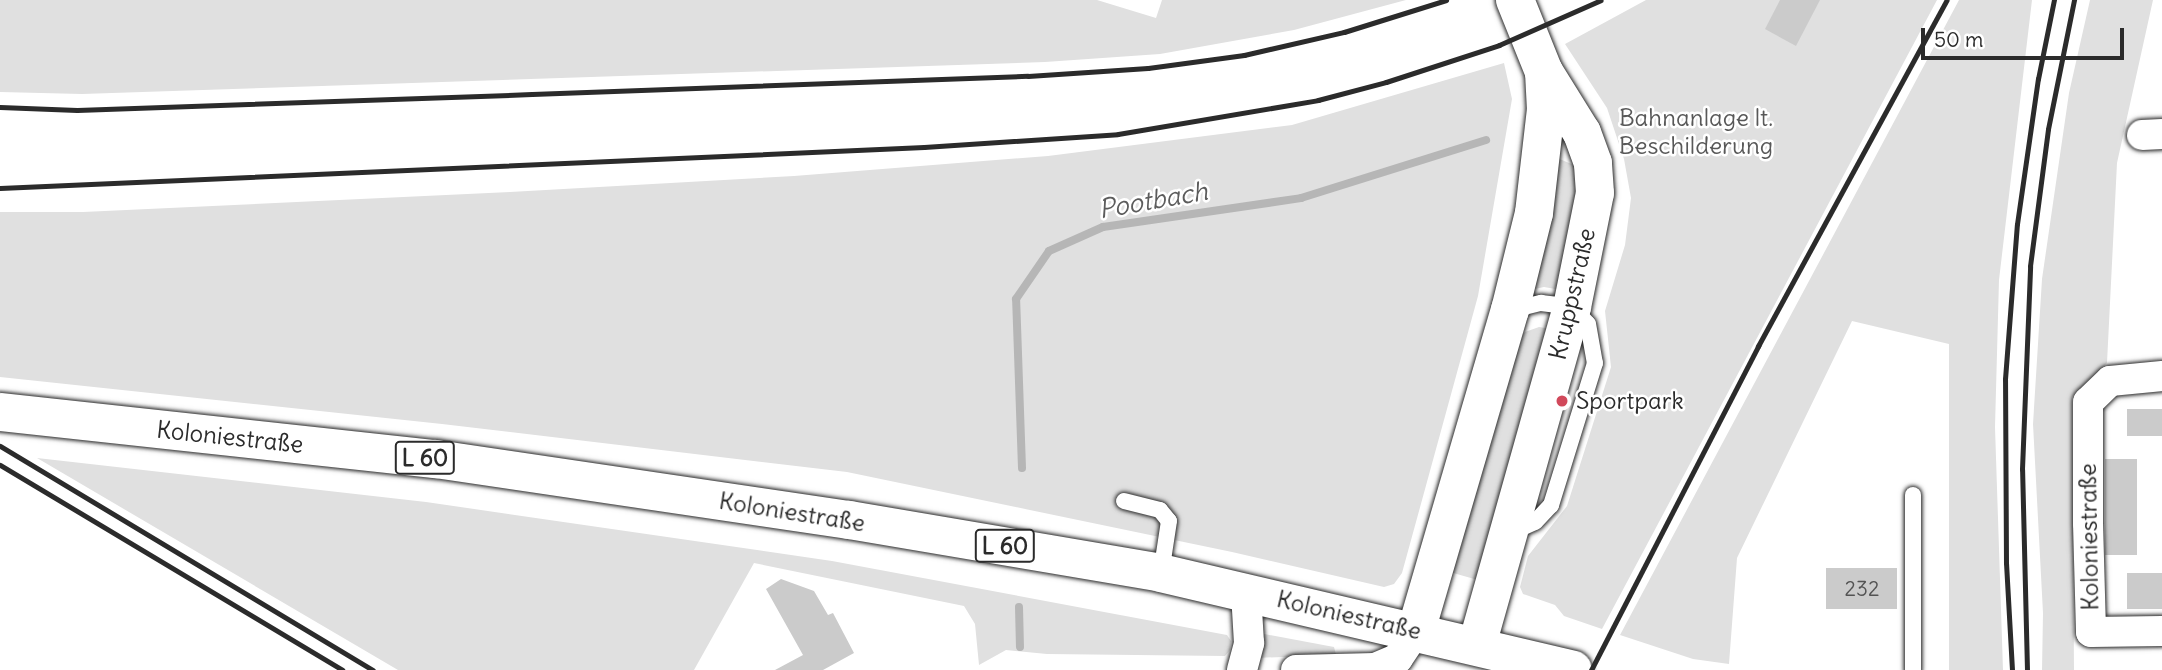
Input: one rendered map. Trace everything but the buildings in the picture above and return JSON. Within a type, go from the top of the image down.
[{"type":"main road","name":"Kruppstraße","points":[[1477,645],[1572,307],[1595,193],[1592,163],[1582,133],[1544,72],[1515,0]]},
{"type":"main road","name":"Kruppstraße","points":[[1416,631],[1510,310],[1534,211],[1546,110],[1544,72]]},
{"type":"main road","name":"Koloniestraße","points":[[0,412],[436,459],[849,520],[1161,573],[1477,645],[1573,670]]},
{"type":"street","name":"Koloniestraße","points":[[2162,376],[2110,381],[2088,402],[2091,632],[2162,631]]},
{"type":"street","points":[[1241,670],[1249,643],[1246,592]]},
{"type":"street","points":[[1296,670],[1375,668],[1398,658],[1416,631]]},
{"type":"lane","points":[[1510,310],[1541,303],[1572,307]]},
{"type":"lane","points":[[1913,495],[1913,670]]},
{"type":"lane","points":[[1124,501],[1160,510],[1169,522],[1161,573]]},
{"type":"green space","points":[[0,0],[1097,0],[1156,18],[1162,0],[1406,0],[1294,30],[1160,54],[1045,62],[82,94],[0,92]]},
{"type":"green space","name":"Bahnanlage lt. Beschilderung","points":[[1646,0],[1937,0],[1602,629],[1564,616],[1555,605],[1523,594],[1520,587],[1528,556],[1567,506],[1611,367],[1605,311],[1625,245],[1631,198],[1624,159],[1607,108],[1565,44]]},
{"type":"green space","points":[[1959,0],[2032,0],[1999,280],[1995,427],[2003,670],[1949,670],[1949,344],[1852,321],[1737,558],[1729,664],[1693,659],[1620,635]]},
{"type":"green space","points":[[2090,0],[2153,0],[2117,163],[2107,363],[2072,397],[2074,670],[2042,670],[2043,613],[2033,424],[2042,279],[2069,93]]},
{"type":"green space","points":[[1504,63],[1512,99],[1478,296],[1402,573],[1394,584],[1384,587],[1232,552],[847,472],[442,424],[0,377],[0,212],[83,212],[510,192],[794,176],[1048,156],[1292,125]]},
{"type":"green space","points":[[1557,158],[1574,165],[1577,189],[1561,290],[1544,287],[1530,290]]},
{"type":"green space","points":[[1539,327],[1552,329],[1481,581],[1450,572],[1513,345],[1525,332]]},
{"type":"green space","points":[[37,458],[426,502],[832,561],[1227,635],[1231,641],[1230,650],[1225,656],[1047,654],[1006,650],[979,665],[975,624],[964,606],[754,563],[694,670],[398,670]]},
{"type":"green space","points":[[1264,634],[1334,647],[1336,655],[1255,658]]},
{"type":"waterway","name":"Pootbach","points":[[1022,468],[1016,299],[1049,251],[1103,227],[1301,198],[1486,140]]},
{"type":"waterway","name":"Pootbach","points":[[1019,607],[1020,647]]},
{"type":"railway","points":[[0,107],[77,110],[1028,76],[1148,68],[1244,55],[1344,32],[1446,0]]},
{"type":"railway","points":[[0,188],[924,147],[1118,134],[1318,100],[1386,82],[1499,45],[1601,0]]},
{"type":"railway","points":[[1591,670],[1758,346],[1947,0]]},
{"type":"railway","points":[[2012,670],[2006,563],[2005,379],[2017,224],[2038,79],[2054,0]]},
{"type":"railway","points":[[2027,670],[2022,469],[2030,266],[2048,129],[2074,0]]},
{"type":"railway","points":[[0,446],[373,670]]},
{"type":"railway","points":[[0,465],[342,670]]},
{"type":"place","name":"Sportpark","points":[[1562,401]]}]
